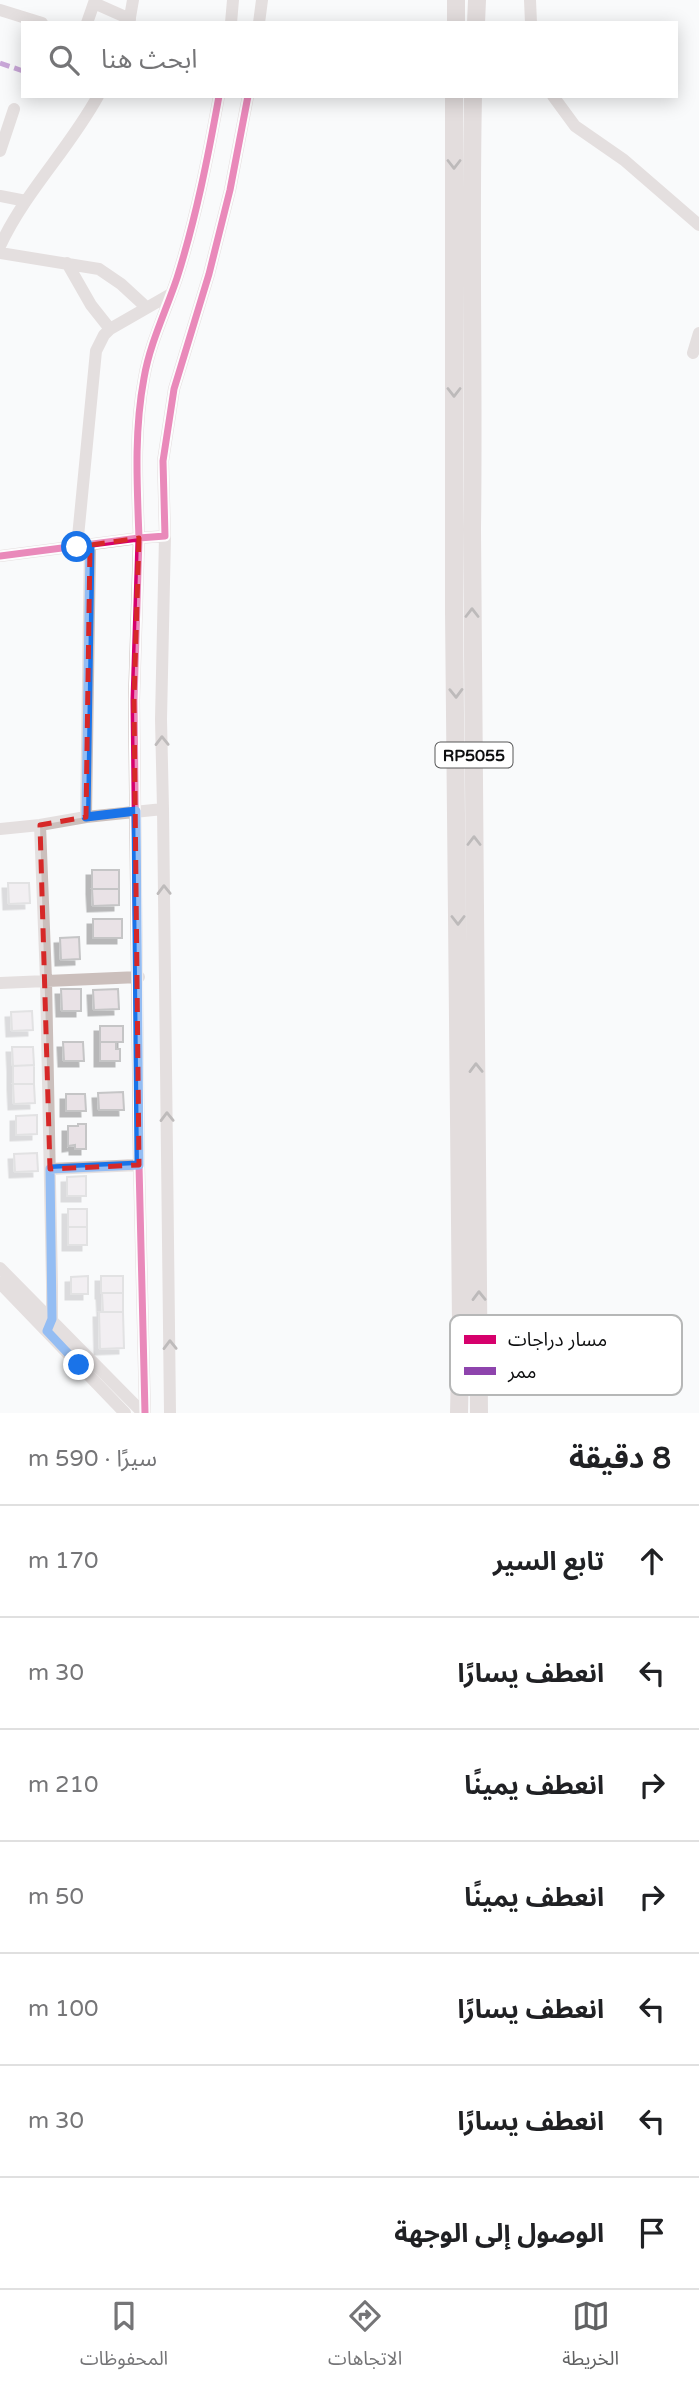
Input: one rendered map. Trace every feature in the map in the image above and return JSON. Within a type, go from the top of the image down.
[{"type":"highway","points":[[456,0],[456,21]]},
{"type":"highway","points":[[476,21],[477,0]]},
{"type":"highway","name":"RP5055","points":[[454,98],[454,612],[461,1315]]},
{"type":"highway","name":"RP5055","points":[[473,98],[472,554],[478,1315]]},
{"type":"highway","name":"RP5055","points":[[459,1395],[459,1413]]},
{"type":"highway","name":"RP5055","points":[[479,1395],[479,1413]]},
{"type":"street","points":[[88,21],[95,2],[129,21],[133,0]]},
{"type":"street","points":[[230,21],[233,0]]},
{"type":"street","points":[[259,21],[262,0]]},
{"type":"street","points":[[530,0],[531,21]]},
{"type":"street","points":[[0,10],[36,21]]},
{"type":"street","points":[[0,246],[26,201],[97,98]]},
{"type":"street","points":[[144,1413],[134,700],[139,538],[136,465],[139,416],[149,356],[171,294],[203,177],[219,98]]},
{"type":"street","points":[[170,1413],[161,719],[165,536],[163,461],[170,408],[209,274],[230,190],[248,98]]},
{"type":"street","points":[[554,98],[575,126],[625,160],[699,225]]},
{"type":"street","points":[[0,150],[14,110]]},
{"type":"street","points":[[0,196],[26,201]]},
{"type":"street","points":[[0,253],[99,269],[121,284],[146,307]]},
{"type":"street","points":[[67,263],[91,305],[110,329]]},
{"type":"street","points":[[86,817],[83,546],[94,361],[100,341],[110,329],[171,294]]},
{"type":"street","points":[[693,353],[699,333]]},
{"type":"street","points":[[0,556],[165,536]]},
{"type":"street","points":[[0,829],[163,809]]},
{"type":"street","points":[[40,825],[50,1169],[49,1326]]},
{"type":"street","points":[[0,983],[139,977]]},
{"type":"street","points":[[50,1169],[139,1165]]},
{"type":"street","points":[[0,1268],[125,1413]]},
{"type":"street","points":[[0,1283],[144,1413]]},
{"type":"highlighted area","points":[[139,538],[134,700],[139,1165],[50,1169],[40,825],[86,817],[90,545]]},
{"type":"building","points":[[92,870],[119,870],[119,889],[92,889]]},
{"type":"building","points":[[8,883],[29,883],[30,903],[9,904]]},
{"type":"building","points":[[92,889],[119,889],[119,905],[93,906]]},
{"type":"building","points":[[93,919],[122,919],[122,938],[93,938]]},
{"type":"building","points":[[79,937],[80,959],[61,960],[60,938]]},
{"type":"building","points":[[61,989],[81,989],[81,1011],[62,1011]]},
{"type":"building","points":[[118,989],[119,1009],[94,1010],[93,990]]},
{"type":"building","points":[[32,1011],[33,1030],[12,1031],[11,1012]]},
{"type":"building","points":[[100,1026],[123,1026],[123,1042],[100,1042]]},
{"type":"building","points":[[63,1042],[83,1042],[84,1061],[64,1061]]},
{"type":"building","points":[[100,1042],[116,1042],[116,1049],[120,1049],[120,1061],[100,1061]]},
{"type":"building","points":[[12,1047],[33,1047],[34,1065],[13,1066]]},
{"type":"building","points":[[34,1065],[34,1084],[13,1084],[13,1066]]},
{"type":"building","points":[[13,1084],[34,1084],[35,1103],[14,1104]]},
{"type":"building","points":[[123,1092],[124,1110],[99,1110],[98,1093]]},
{"type":"building","points":[[66,1094],[85,1094],[86,1111],[66,1111]]},
{"type":"building","points":[[37,1115],[37,1134],[16,1135],[16,1116]]},
{"type":"building","points":[[86,1124],[86,1149],[75,1149],[75,1145],[68,1146],[68,1126]]},
{"type":"building","points":[[37,1153],[38,1171],[15,1172],[14,1154]]},
{"type":"building","points":[[86,1176],[86,1196],[67,1196],[67,1177]]},
{"type":"building","points":[[68,1209],[87,1209],[87,1227],[68,1227]]},
{"type":"building","points":[[68,1227],[87,1227],[87,1245],[68,1245]]},
{"type":"building","points":[[88,1276],[88,1294],[71,1294],[71,1277]]},
{"type":"building","points":[[101,1276],[123,1276],[123,1293],[101,1293]]},
{"type":"building","points":[[102,1293],[123,1293],[123,1312],[103,1312]]},
{"type":"building","points":[[99,1312],[123,1312],[124,1348],[100,1349]]},
{"type":"marked path","points":[[0,63],[21,70]]},
{"type":"cycle path","points":[[219,98],[190,233],[150,352],[144,378],[137,438],[139,538],[165,536],[163,461],[174,389],[209,274],[230,190],[248,98]]},
{"type":"cycle path","points":[[0,556],[139,538],[134,700],[139,1165],[145,1413]]},
{"type":"route","points":[[77,547],[90,545],[86,817],[136,811],[139,977],[139,1165],[50,1169],[52,1321],[47,1331],[79,1365]]}]
